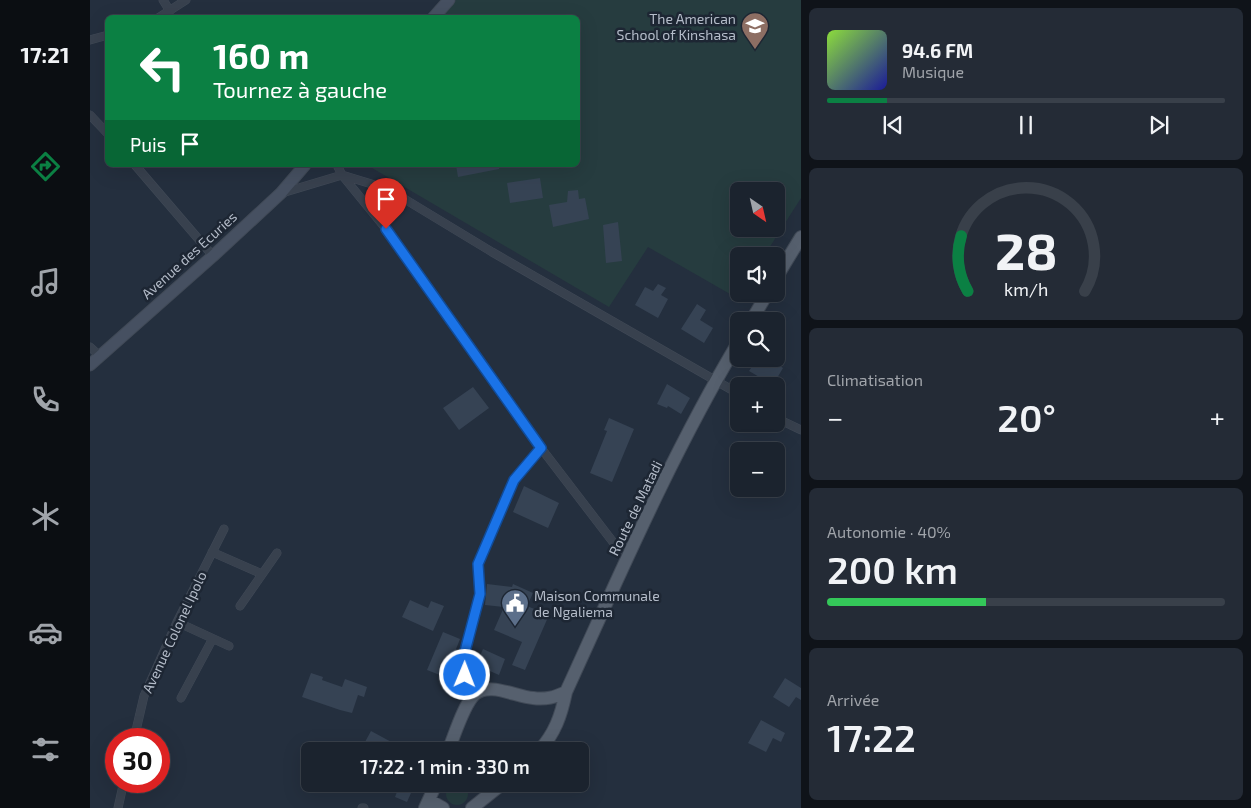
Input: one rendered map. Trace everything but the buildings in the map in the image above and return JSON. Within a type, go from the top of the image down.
[{"type":"main road","points":[[785,263],[801,237]]},
{"type":"main road","name":"Route de Matadi","points":[[546,742],[552,735],[561,715],[566,692],[626,559],[716,380],[730,356]]},
{"type":"main road","points":[[452,742],[474,695],[482,690],[491,689],[533,698],[550,699],[566,692]]},
{"type":"main road","points":[[432,792],[427,804],[444,808]]},
{"type":"main road","points":[[472,808],[492,792]]},
{"type":"street","points":[[163,0],[170,11]]},
{"type":"street","points":[[163,15],[186,0]]},
{"type":"street","points":[[436,15],[449,0]]},
{"type":"street","points":[[90,40],[105,36]]},
{"type":"street","points":[[90,115],[105,131]]},
{"type":"street","points":[[137,167],[213,256]]},
{"type":"street","name":"Avenue des Ecuries","points":[[90,365],[98,355],[213,256],[280,193],[303,167]]},
{"type":"street","points":[[337,167],[386,229],[541,448],[626,559]]},
{"type":"street","points":[[280,193],[342,175],[388,188],[492,252],[730,389]]},
{"type":"street","points":[[90,347],[98,355]]},
{"type":"street","points":[[785,422],[801,430]]},
{"type":"street","points":[[474,695],[465,675],[463,659],[480,594],[478,564],[514,480],[541,448]]},
{"type":"street","name":"Avenue Colonel Ipolo","points":[[137,728],[144,696],[177,622],[224,529]]},
{"type":"street","points":[[212,552],[262,574]]},
{"type":"street","points":[[240,606],[277,553]]},
{"type":"street","points":[[177,622],[212,640],[229,646]]},
{"type":"street","points":[[181,698],[212,640]]},
{"type":"street","points":[[118,808],[121,793]]},
{"type":"green space","points":[[456,0],[801,0],[801,198],[785,223],[785,182],[730,182],[730,238],[775,238],[770,247],[730,247],[730,294],[648,247],[609,307],[370,167],[580,167],[580,15],[442,15]]},
{"type":"green space","points":[[446,792],[468,792],[465,802],[457,805],[449,802],[446,794]]},
{"type":"place","name":"The American School of Kinshasa","points":[[755,50]]},
{"type":"place","name":"Maison Communale de Ngaliema","points":[[515,627]]},
{"type":"route","points":[[386,229],[541,448],[514,480],[478,564],[480,594],[463,659],[465,675]]}]
